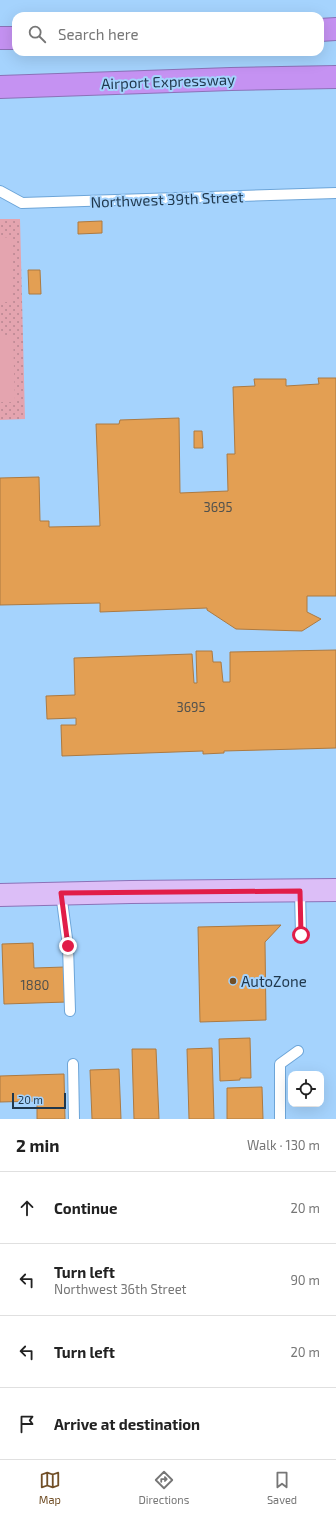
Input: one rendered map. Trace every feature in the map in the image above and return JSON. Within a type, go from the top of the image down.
[{"type":"highway","points":[[324,30],[336,29]]},
{"type":"highway","points":[[0,38],[12,38]]},
{"type":"highway","name":"Airport Expressway","points":[[0,87],[336,77]]},
{"type":"main road","points":[[0,895],[336,890]]},
{"type":"lane","name":"Northwest 39th Street","points":[[0,191],[22,203],[336,193]]},
{"type":"lane","points":[[300,891],[301,935]]},
{"type":"lane","points":[[61,893],[68,946],[70,1011]]},
{"type":"lane","points":[[280,1119],[280,1064],[298,1051]]},
{"type":"lane","points":[[73,1064],[74,1119]]},
{"type":"shaded area","points":[[0,219],[20,219],[25,419],[0,420]]},
{"type":"shaded area","points":[[11,237],[13,302],[0,302],[0,238]]},
{"type":"shaded area","points":[[0,337],[13,337],[15,402],[0,402]]},
{"type":"building","points":[[102,221],[102,233],[78,234],[78,222]]},
{"type":"building","points":[[28,270],[40,270],[41,294],[29,294]]},
{"type":"building","points":[[318,378],[336,378],[336,596],[307,596],[307,612],[321,619],[302,631],[236,629],[207,610],[207,608],[100,612],[100,603],[0,605],[0,478],[39,477],[40,521],[49,521],[49,527],[100,526],[96,424],[119,424],[120,420],[179,418],[180,493],[228,491],[227,454],[235,454],[233,387],[255,386],[254,379],[286,379],[286,386],[319,384]]},
{"type":"building","points":[[194,431],[202,431],[203,448],[194,448]]},
{"type":"building","points":[[336,650],[336,748],[224,751],[224,753],[203,754],[203,751],[62,756],[61,725],[76,725],[76,718],[47,719],[46,696],[75,695],[74,658],[192,654],[194,683],[197,683],[196,651],[212,651],[213,662],[221,662],[223,682],[230,682],[230,652]]},
{"type":"building","name":"AutoZone","points":[[281,925],[265,942],[266,1020],[200,1022],[198,927]]},
{"type":"building","points":[[33,943],[34,968],[65,967],[67,1002],[4,1004],[2,944]]},
{"type":"building","points":[[250,1038],[251,1078],[220,1081],[219,1039]]},
{"type":"building","points":[[212,1048],[214,1119],[189,1119],[187,1049]]},
{"type":"building","points":[[132,1049],[156,1049],[159,1119],[134,1119]]},
{"type":"building","points":[[119,1069],[121,1119],[92,1119],[90,1070]]},
{"type":"building","points":[[64,1074],[65,1119],[37,1119],[37,1101],[0,1102],[0,1076]]},
{"type":"building","points":[[262,1087],[263,1119],[227,1119],[227,1088]]},
{"type":"place","name":"AutoZone","points":[[233,981]]},
{"type":"route","points":[[68,946],[61,893],[300,891],[301,935]]}]
